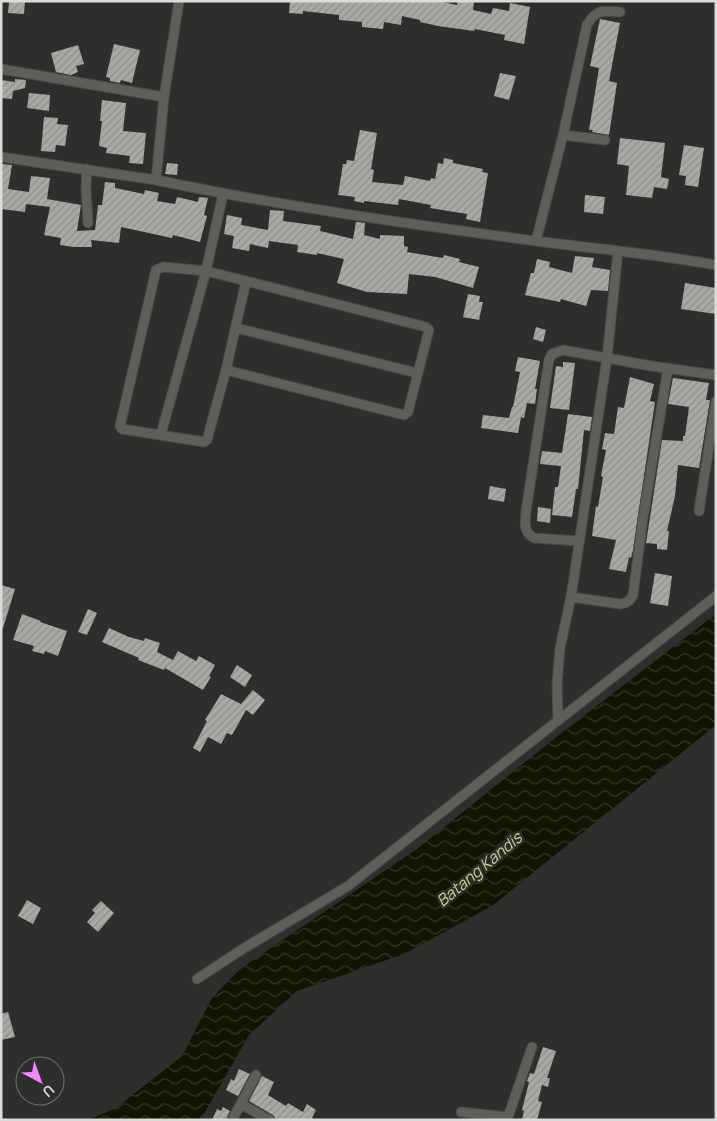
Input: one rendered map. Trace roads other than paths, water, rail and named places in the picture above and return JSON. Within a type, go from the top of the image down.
[{"type":"street","points":[[156,180],[164,97],[179,1]]},
{"type":"street","points":[[536,241],[587,25],[596,12],[620,12]]},
{"type":"street","points":[[1,69],[164,97]]},
{"type":"street","points":[[562,135],[605,140]]},
{"type":"street","points":[[1,157],[87,168],[223,194],[536,241],[716,264]]},
{"type":"street","points":[[87,168],[88,223]]},
{"type":"street","points":[[161,434],[206,271],[223,194]]},
{"type":"street","points":[[558,721],[558,668],[571,597],[607,358],[618,251]]},
{"type":"street","points":[[226,370],[404,415],[408,412],[429,330],[426,327],[246,281],[206,271],[163,267],[156,270],[120,426],[122,429],[204,442],[207,440],[226,370],[246,281]]},
{"type":"street","points":[[236,328],[417,373]]},
{"type":"street","points":[[579,541],[534,538],[529,535],[525,527],[549,360],[552,354],[562,350],[651,366],[716,375]]},
{"type":"street","points":[[571,597],[620,604],[631,600],[668,368]]},
{"type":"street","points":[[699,511],[716,401]]},
{"type":"street","points":[[197,979],[224,960],[348,886],[716,596]]},
{"type":"street","points":[[460,1112],[508,1119],[532,1047]]},
{"type":"street","points":[[232,1120],[256,1075]]},
{"type":"street","points":[[241,1104],[270,1120]]},
{"type":"water","name":"Batang Kandis","points":[[716,614],[716,725],[492,906],[404,954],[297,991],[249,1035],[205,1112],[197,1120],[88,1120],[116,1108],[182,1056],[212,998],[240,969],[417,849],[559,735]]}]
